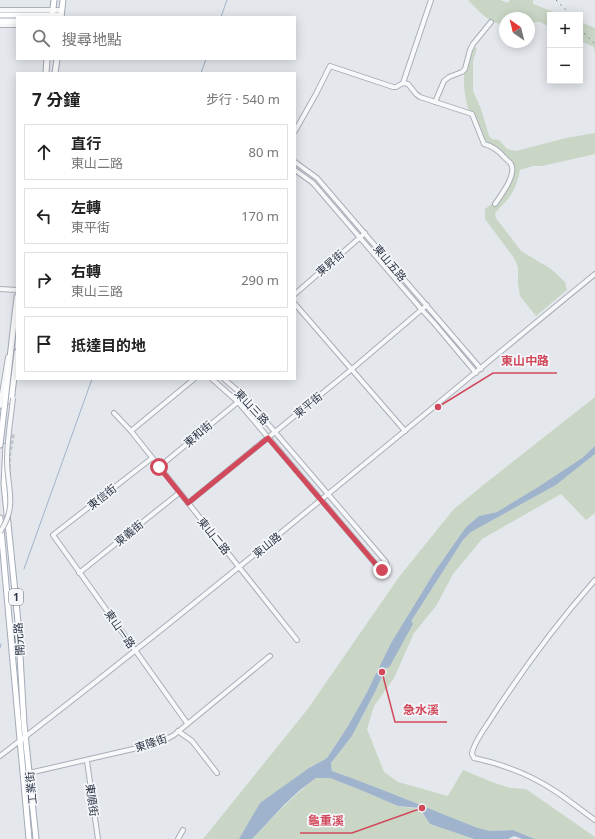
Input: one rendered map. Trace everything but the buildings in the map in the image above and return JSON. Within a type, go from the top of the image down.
[{"type":"main road","points":[[52,14],[54,0]]},
{"type":"main road","points":[[0,15],[61,14],[63,0]]},
{"type":"main road","points":[[0,21],[16,21]]},
{"type":"main road","points":[[46,72],[47,60]]},
{"type":"main road","points":[[55,72],[57,60]]},
{"type":"main road","points":[[0,445],[16,305]]},
{"type":"main road","name":"開元路","points":[[16,360],[4,458],[4,484],[18,622],[26,736]]},
{"type":"main road","name":"開元路","points":[[0,518],[20,741]]},
{"type":"main road","name":"工業街","points":[[26,736],[36,839]]},
{"type":"main road","name":"工業街","points":[[20,741],[30,839]]},
{"type":"street","points":[[296,129],[330,66],[393,87],[403,83],[431,0]]},
{"type":"street","points":[[0,10],[52,14]]},
{"type":"street","points":[[435,102],[444,81],[465,69],[473,44],[491,22]]},
{"type":"street","points":[[0,25],[16,25]]},
{"type":"street","points":[[403,83],[408,84],[416,94],[472,114],[484,144],[497,149],[511,164],[512,172],[508,184],[495,204]]},
{"type":"street","name":"東山五路","points":[[296,163],[317,178],[481,368]]},
{"type":"street","name":"東山五路","points":[[296,171],[313,183],[361,237],[476,373]]},
{"type":"street","name":"東昇街","points":[[296,293],[366,233]]},
{"type":"street","name":"東山路","points":[[0,756],[135,651],[322,500],[595,274]]},
{"type":"street","points":[[0,289],[16,290]]},
{"type":"street","points":[[296,305],[405,431]]},
{"type":"street","name":"東平街","points":[[188,503],[352,369],[427,305]]},
{"type":"street","points":[[0,406],[15,313]]},
{"type":"street","points":[[0,532],[9,516],[10,504],[6,461],[16,380]]},
{"type":"street","points":[[131,431],[193,380]]},
{"type":"street","name":"東山三路","points":[[213,380],[238,402],[379,568],[382,570],[385,568],[387,566],[386,562],[329,494],[245,397],[225,380]]},
{"type":"street","name":"東和街","points":[[159,467],[238,402]]},
{"type":"street","name":"東山二路","points":[[114,413],[131,431],[297,640]]},
{"type":"street","name":"東信街","points":[[53,535],[152,458]]},
{"type":"street","name":"東義街","points":[[79,573],[180,493]]},
{"type":"street","name":"東山一路","points":[[53,535],[187,723]]},
{"type":"street","points":[[595,580],[569,610],[526,667],[485,728],[472,754],[474,758],[514,770],[536,780],[555,791],[595,820]]},
{"type":"street","name":"東隆街","points":[[29,773],[159,743],[178,731],[270,656]]},
{"type":"street","points":[[178,731],[192,741],[218,773]]},
{"type":"street","name":"東順街","points":[[86,761],[98,839]]},
{"type":"street","points":[[178,839],[183,830]]},
{"type":"green space","points":[[468,0],[500,0],[508,3],[510,0],[533,0],[533,4],[554,12],[547,12],[547,26],[540,22],[535,22],[535,12],[499,12],[499,24],[489,19]]},
{"type":"green space","points":[[583,23],[595,28],[595,55],[594,47],[583,42]]},
{"type":"green space","points":[[469,46],[477,48],[473,61],[473,91],[481,109],[489,136],[492,139],[499,140],[507,149],[516,151],[566,138],[595,133],[595,154],[520,170],[512,194],[495,213],[496,218],[521,251],[551,269],[565,282],[567,290],[536,316],[520,296],[518,267],[514,258],[485,219],[485,209],[501,195],[511,171],[505,159],[488,143],[480,132],[468,109],[465,97],[464,72]]},
{"type":"green space","points":[[595,397],[595,446],[582,458],[538,487],[497,512],[479,516],[466,527],[435,571],[391,643],[366,694],[348,726],[327,758],[309,768],[239,839],[203,839],[307,710],[399,577],[453,510]]},
{"type":"green space","points":[[595,454],[595,513],[586,520],[561,494],[482,539],[453,574],[436,606],[414,633],[394,678],[374,706],[367,729],[384,772],[398,782],[448,796],[463,770],[510,788],[526,789],[595,837],[595,839],[535,839],[513,830],[490,831],[478,828],[387,791],[332,771],[331,763],[352,736],[376,690],[396,645],[463,540],[471,532],[556,485]]},
{"type":"green space","points":[[316,778],[330,778],[398,806],[419,809],[430,824],[474,839],[252,839],[291,800]]},
{"type":"water","points":[[595,446],[595,454],[556,485],[471,532],[463,540],[396,645],[376,690],[352,736],[331,763],[332,771],[387,791],[478,828],[490,831],[513,830],[535,839],[522,839],[514,836],[508,839],[474,839],[430,824],[419,808],[398,806],[330,778],[316,778],[285,804],[252,839],[239,839],[260,803],[309,768],[327,758],[348,726],[366,694],[391,643],[435,571],[466,527],[479,516],[497,512],[538,487],[582,458]]},
{"type":"waterway","points":[[221,16],[227,0]]},
{"type":"waterway","points":[[201,72],[206,60]]},
{"type":"waterway","points":[[24,569],[92,380]]},
{"type":"waterway","points":[[387,664],[409,624]]},
{"type":"waterway","points":[[0,648],[1,644]]},
{"type":"tunnel","points":[[9,474],[9,456],[13,433]]},
{"type":"railway","points":[[556,0],[568,12]]},
{"type":"railway","points":[[583,32],[595,44]]},
{"type":"place","name":"東山中路","points":[[438,407]]},
{"type":"place","name":"急水溪","points":[[382,672]]},
{"type":"place","name":"龜重溪","points":[[422,808]]},
{"type":"route","points":[[159,467],[188,503],[268,438],[382,570]]}]
